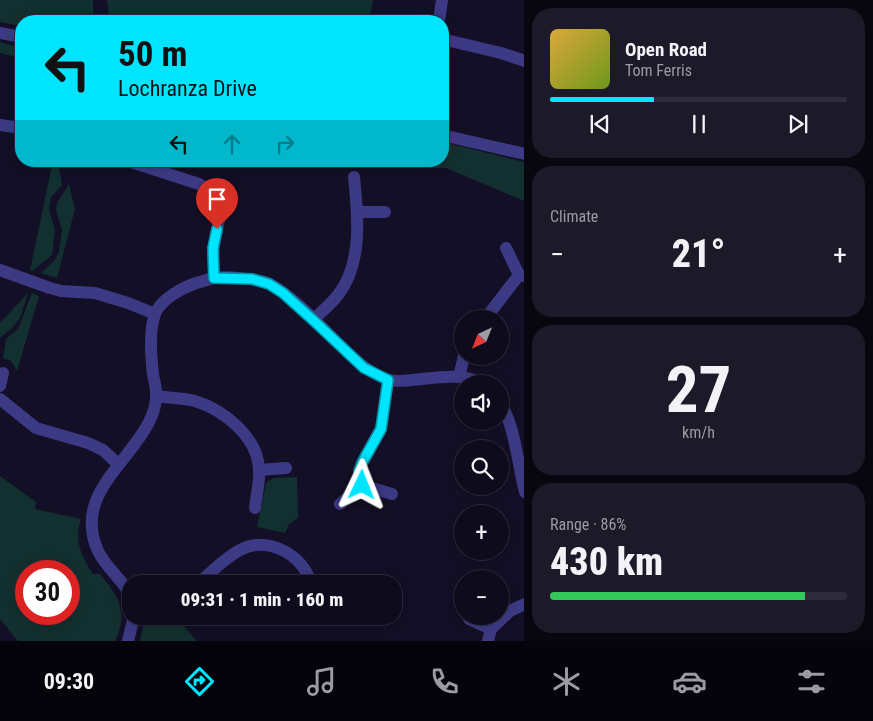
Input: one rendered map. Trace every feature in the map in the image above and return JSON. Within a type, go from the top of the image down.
[{"type":"street","points":[[440,15],[442,0]]},
{"type":"street","points":[[0,33],[15,37]]},
{"type":"street","points":[[449,41],[501,53],[524,61]]},
{"type":"street","points":[[0,125],[15,127]]},
{"type":"street","points":[[449,137],[524,154]]},
{"type":"street","points":[[147,167],[199,184],[209,189],[216,196],[220,208],[213,248],[214,278]]},
{"type":"street","points":[[313,320],[338,295],[350,273],[355,253],[358,212],[354,177]]},
{"type":"street","points":[[358,212],[385,212]]},
{"type":"street","points":[[493,310],[522,275],[506,248]]},
{"type":"street","points":[[0,270],[61,291],[95,293],[155,314]]},
{"type":"street","points":[[122,581],[105,564],[98,550],[92,534],[92,517],[96,500],[103,484],[143,434],[153,413],[156,396],[151,336],[155,314],[169,297],[183,288],[214,278],[252,279],[269,284],[283,293],[364,368],[388,380],[454,377]]},
{"type":"street","points":[[0,386],[3,373]]},
{"type":"street","points":[[362,485],[359,471],[381,429],[388,380]]},
{"type":"street","points":[[156,396],[194,401],[211,408],[238,427],[249,440],[255,452],[259,470],[254,508]]},
{"type":"street","points":[[0,399],[36,428],[88,443],[103,450],[118,464]]},
{"type":"street","points":[[509,418],[519,436],[524,492]]},
{"type":"street","points":[[259,470],[286,468]]},
{"type":"street","points":[[362,485],[392,494]]},
{"type":"street","points":[[340,504],[362,485]]},
{"type":"street","points":[[208,575],[241,549],[267,546],[286,551],[293,556],[302,564],[307,575]]},
{"type":"street","points":[[478,625],[490,635],[510,611],[524,604]]},
{"type":"street","points":[[128,641],[132,625]]},
{"type":"green space","points":[[0,0],[93,0],[93,15],[15,15],[15,25],[0,22]]},
{"type":"green space","points":[[107,0],[373,0],[370,15],[109,15]]},
{"type":"green space","points":[[0,42],[15,46],[15,57],[0,53]]},
{"type":"green space","points":[[449,143],[524,162],[524,201],[446,168],[433,167],[449,167]]},
{"type":"green space","points":[[52,167],[59,167],[62,185],[51,197],[49,209],[55,230],[52,255],[32,271],[30,270]]},
{"type":"green space","points":[[69,184],[75,209],[57,278],[41,273],[55,260],[59,252],[62,230],[56,210],[57,203]]},
{"type":"green space","points":[[28,293],[20,318],[0,338],[0,323]]},
{"type":"green space","points":[[32,293],[39,296],[17,371],[11,361],[3,358],[6,339],[18,329]]},
{"type":"green space","points":[[0,476],[36,502],[35,509],[81,519],[78,534],[82,554],[93,574],[100,574],[112,590],[120,605],[121,613],[121,622],[115,641],[18,641],[0,619]]},
{"type":"green space","points":[[297,477],[298,518],[289,524],[285,533],[257,527],[266,483],[273,478]]},
{"type":"green space","points":[[143,625],[183,625],[197,641],[140,641]]},
{"type":"route","points":[[217,229],[213,248],[214,278],[252,279],[269,284],[283,293],[364,368],[388,380],[381,429],[368,450],[359,471],[362,485]]}]
